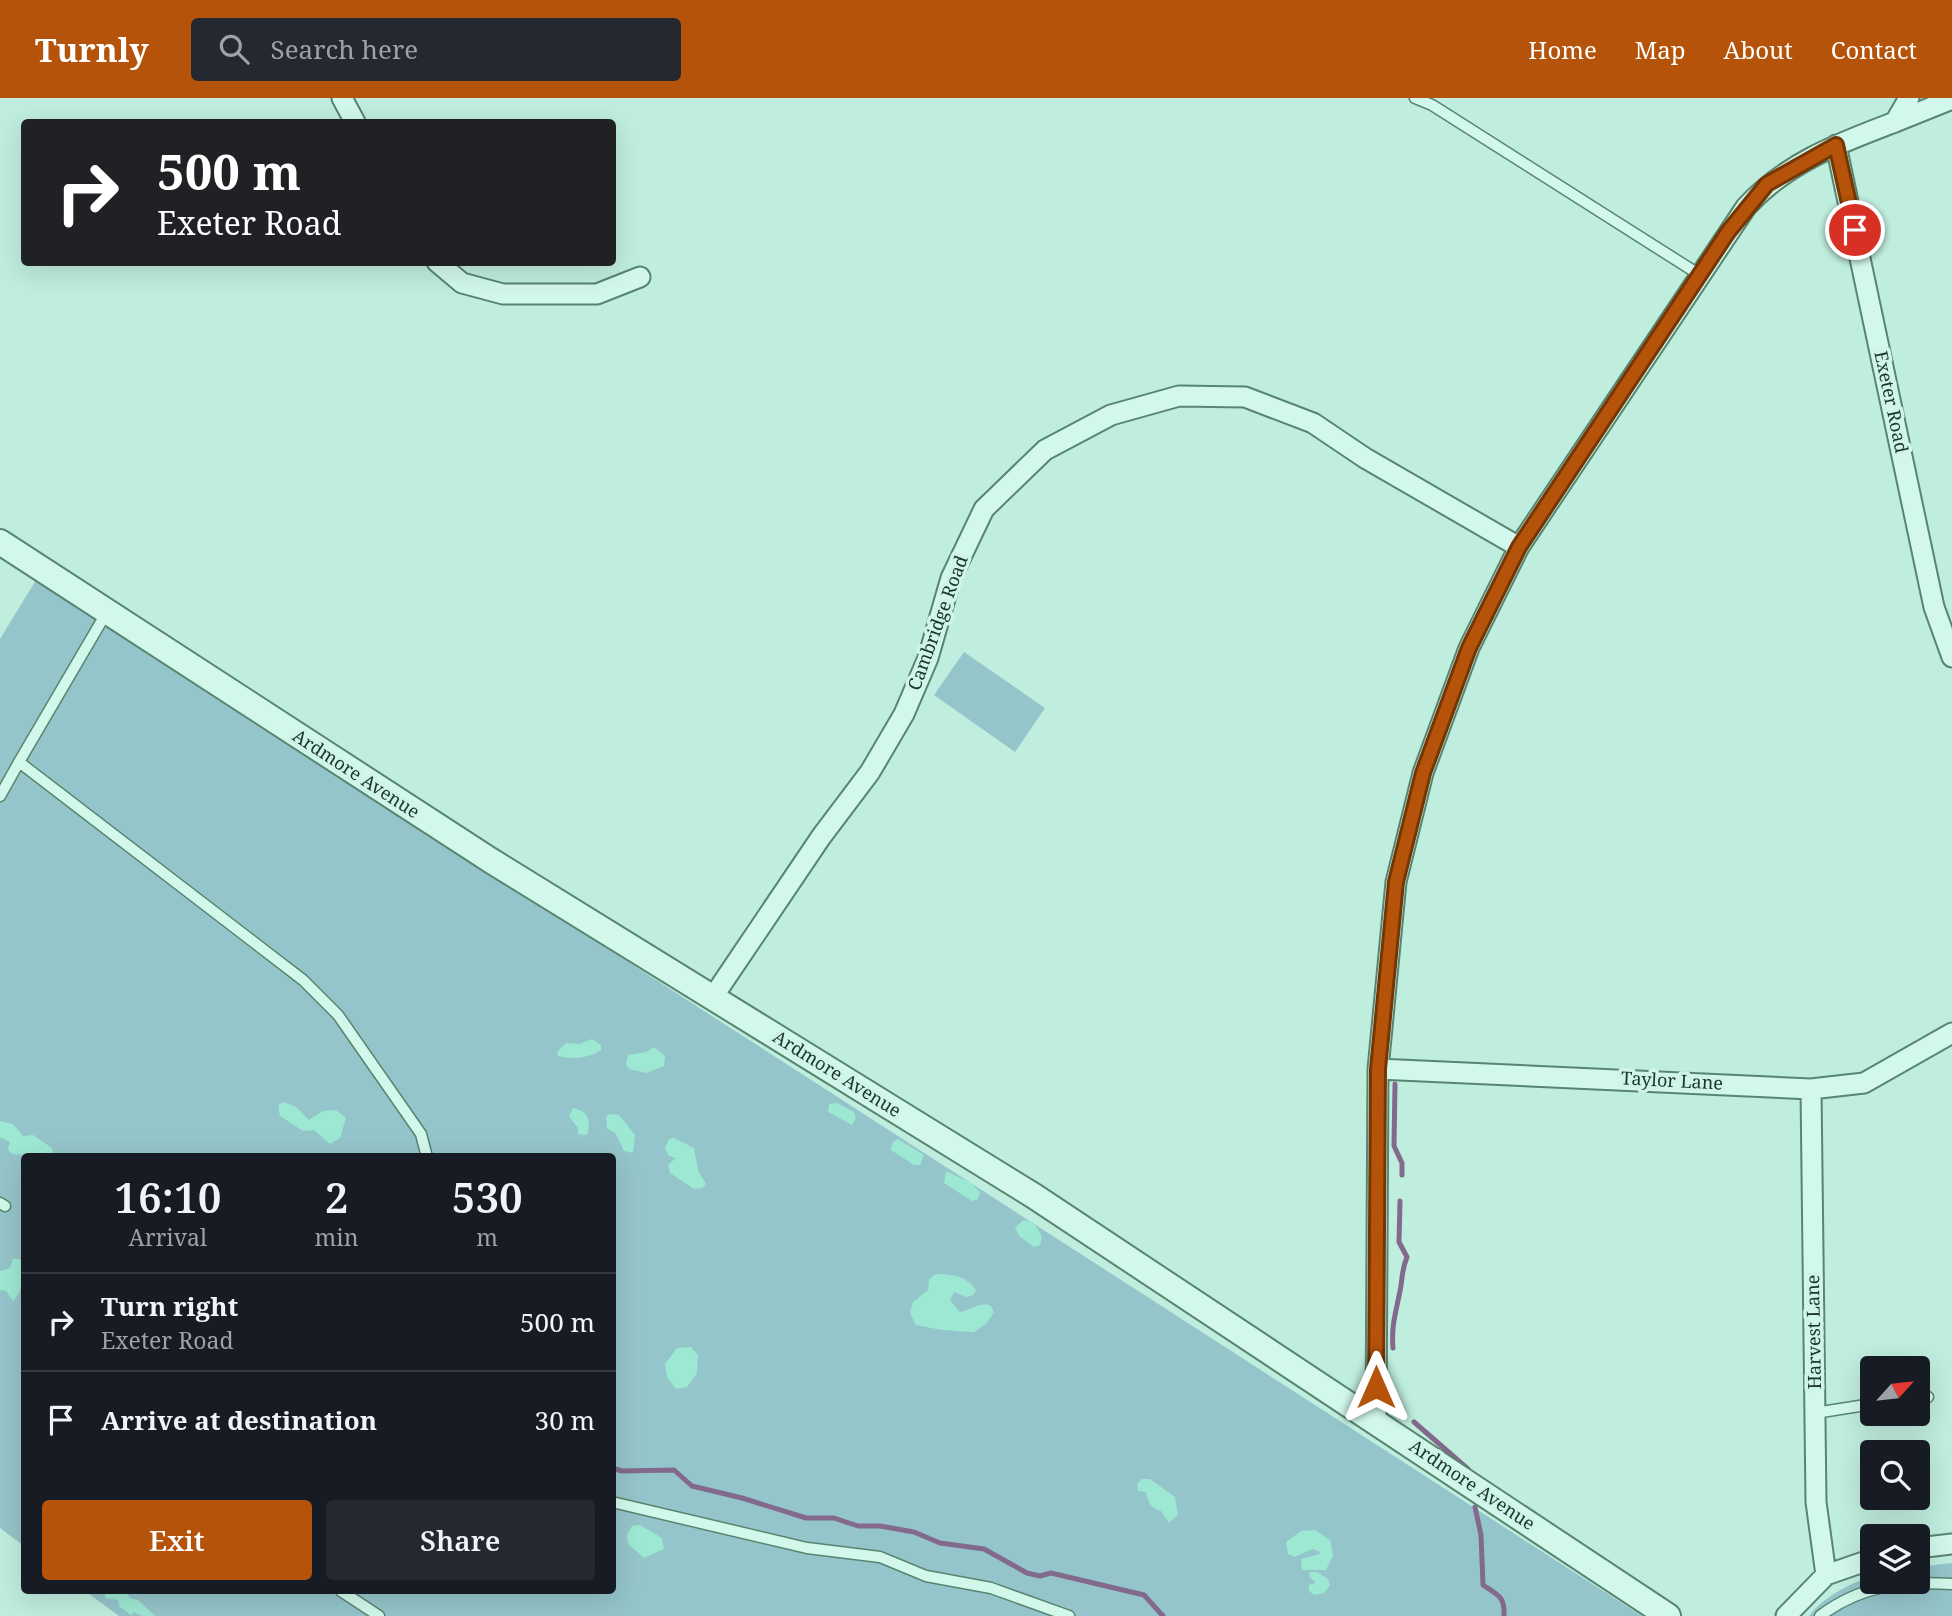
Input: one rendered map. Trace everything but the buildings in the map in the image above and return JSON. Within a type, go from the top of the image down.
[{"type":"street","points":[[342,98],[353,119]]},
{"type":"street","points":[[1895,122],[1909,98]]},
{"type":"street","points":[[1376,1421],[1378,1069],[1396,882],[1423,773],[1469,648],[1519,547],[1746,207],[1767,184],[1836,145],[1952,99]]},
{"type":"street","name":"Exeter Road","points":[[1836,145],[1934,607],[1952,657]]},
{"type":"street","points":[[442,266],[462,284],[503,294],[597,293],[640,277]]},
{"type":"street","name":"Cambridge Road","points":[[713,997],[821,837],[870,772],[904,715],[928,658],[951,578],[984,509],[1045,450],[1111,415],[1179,396],[1245,397],[1313,423],[1365,458],[1519,547]]},
{"type":"street","name":"Ardmore Avenue","points":[[0,542],[355,774],[1034,1196],[1668,1616]]},
{"type":"street","name":"Taylor Lane","points":[[1378,1069],[1811,1089],[1864,1083],[1952,1032]]},
{"type":"street","name":"Harvest Lane","points":[[1811,1089],[1816,1502],[1826,1575]]},
{"type":"street","points":[[1930,1547],[1952,1545]]},
{"type":"street","points":[[1786,1616],[1826,1575],[1860,1563]]},
{"type":"lane","points":[[1415,98],[1432,105],[1700,275]]},
{"type":"lane","points":[[0,796],[101,622]]},
{"type":"lane","points":[[19,762],[303,980],[338,1015],[421,1134],[426,1153]]},
{"type":"lane","points":[[1815,1413],[1860,1406]]},
{"type":"lane","points":[[616,1503],[807,1548],[880,1557],[926,1576],[990,1588],[1069,1616]]},
{"type":"lane","points":[[1821,1616],[1847,1597],[1881,1587],[1923,1582],[1952,1584]]},
{"type":"lane","points":[[346,1594],[379,1616]]},
{"type":"shaded area","points":[[36,580],[1642,1616],[119,1616],[89,1594],[616,1594],[616,1153],[21,1153],[21,1544],[0,1528],[0,639]]},
{"type":"shaded area","points":[[964,652],[1045,708],[1015,752],[934,695]]},
{"type":"shaded area","points":[[1952,1563],[1952,1616],[1809,1616],[1830,1597],[1860,1581],[1860,1594],[1930,1594],[1930,1566]]},
{"type":"sand","points":[[592,1039],[601,1045],[601,1050],[597,1053],[569,1058],[558,1056],[557,1052],[566,1043],[579,1044]]},
{"type":"sand","points":[[654,1047],[665,1056],[664,1066],[646,1073],[629,1069],[626,1064],[628,1055],[646,1052]]},
{"type":"sand","points":[[284,1102],[296,1107],[309,1120],[323,1111],[336,1110],[346,1118],[340,1138],[330,1144],[314,1130],[303,1131],[280,1116],[278,1105]]},
{"type":"sand","points":[[837,1103],[854,1112],[856,1118],[852,1125],[828,1112],[829,1104]]},
{"type":"sand","points":[[573,1108],[588,1117],[587,1135],[578,1134],[578,1128],[569,1116]]},
{"type":"sand","points":[[619,1115],[635,1135],[633,1153],[624,1151],[616,1134],[607,1128],[606,1116]]},
{"type":"sand","points":[[0,1121],[13,1124],[23,1136],[33,1135],[52,1148],[53,1152],[12,1154],[8,1149],[10,1142],[0,1137]]},
{"type":"sand","points":[[674,1138],[694,1148],[698,1170],[706,1184],[702,1188],[694,1189],[670,1173],[668,1165],[676,1158],[669,1156],[665,1149],[669,1139]]},
{"type":"sand","points":[[898,1139],[924,1155],[920,1165],[914,1165],[891,1150],[892,1143]]},
{"type":"sand","points":[[946,1171],[971,1183],[980,1192],[978,1199],[972,1201],[944,1183]]},
{"type":"sand","points":[[1024,1220],[1033,1222],[1042,1236],[1040,1245],[1034,1247],[1019,1236],[1015,1227]]},
{"type":"sand","points":[[13,1259],[20,1259],[21,1286],[13,1301],[6,1291],[0,1290],[0,1271],[10,1268]]},
{"type":"sand","points":[[936,1274],[958,1277],[972,1285],[976,1290],[973,1295],[967,1297],[954,1292],[950,1300],[960,1312],[980,1305],[991,1306],[994,1312],[986,1324],[974,1332],[936,1329],[915,1324],[910,1312],[913,1302],[928,1290],[929,1279]]},
{"type":"sand","points":[[691,1347],[698,1355],[697,1373],[687,1387],[676,1389],[667,1377],[665,1364],[677,1348]]},
{"type":"sand","points":[[1142,1479],[1150,1479],[1175,1497],[1178,1515],[1169,1523],[1161,1511],[1150,1504],[1146,1492],[1138,1491],[1137,1484]]},
{"type":"sand","points":[[640,1525],[662,1538],[664,1549],[644,1558],[628,1544],[627,1535],[632,1526]]},
{"type":"sand","points":[[1315,1530],[1330,1540],[1333,1555],[1326,1570],[1302,1570],[1301,1559],[1320,1554],[1319,1551],[1312,1549],[1295,1557],[1288,1554],[1286,1542],[1301,1531]]},
{"type":"sand","points":[[1310,1572],[1317,1572],[1328,1579],[1330,1585],[1324,1593],[1314,1595],[1309,1591],[1309,1585],[1316,1583],[1309,1576]]},
{"type":"sand","points":[[106,1594],[128,1594],[155,1616],[142,1616],[134,1612],[131,1615],[119,1606],[118,1600],[105,1598]]},
{"type":"waterway","points":[[1395,1084],[1394,1146],[1402,1163],[1402,1175]]},
{"type":"waterway","points":[[1393,1348],[1394,1319],[1407,1257],[1399,1242],[1400,1201]]},
{"type":"waterway","points":[[1414,1422],[1468,1469]]},
{"type":"waterway","points":[[616,1469],[674,1470],[692,1486],[806,1518],[834,1518],[858,1526],[880,1526],[914,1532],[940,1543],[984,1549],[1027,1573],[1040,1576],[1051,1573],[1144,1595],[1163,1616]]},
{"type":"waterway","points":[[1475,1507],[1481,1535],[1483,1585],[1502,1600],[1504,1616]]},
{"type":"route","points":[[1376,1387],[1378,1069],[1396,882],[1423,773],[1469,648],[1519,547],[1728,232],[1767,184],[1796,165],[1836,145],[1855,230]]}]
